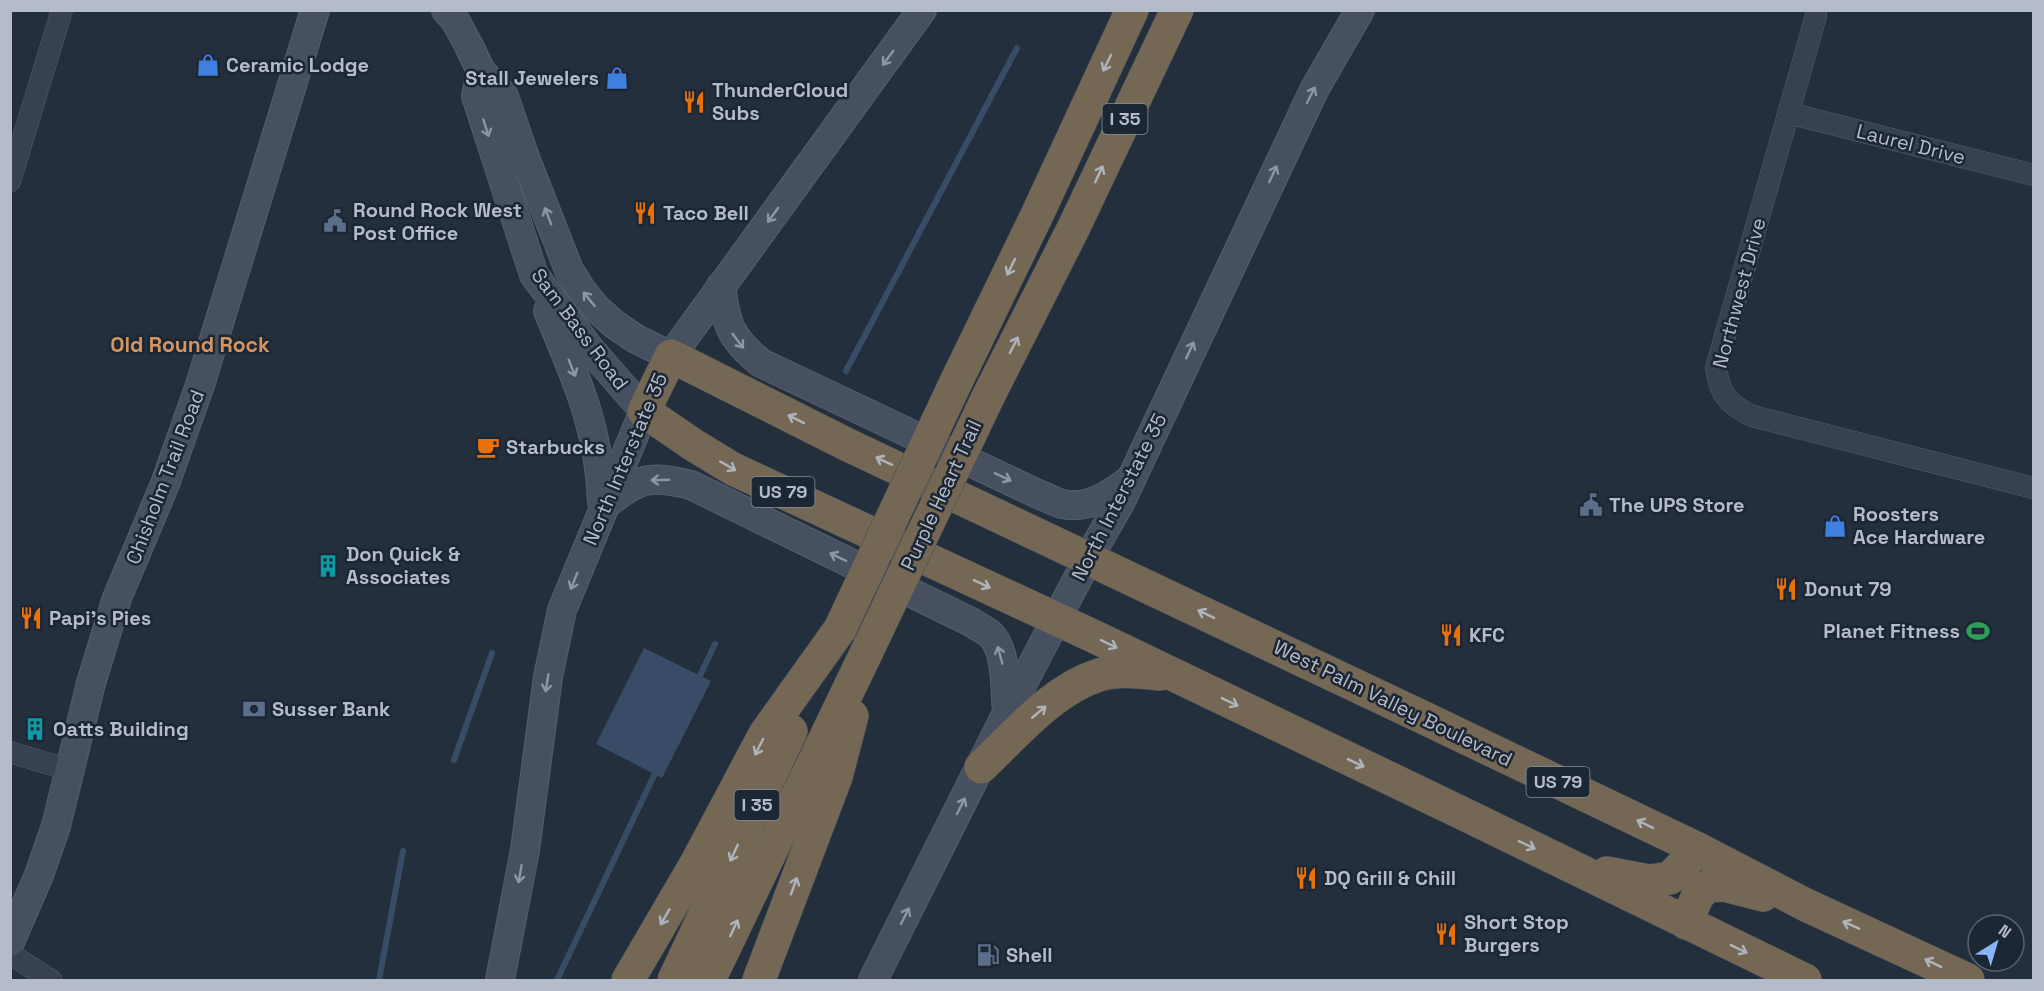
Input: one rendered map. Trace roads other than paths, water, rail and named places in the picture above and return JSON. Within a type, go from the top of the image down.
[{"type":"highway","name":"Purple Heart Trail","points":[[674,981],[1132,10]]},
{"type":"highway","name":"Purple Heart Trail","points":[[709,981],[988,397],[1074,227],[1177,10]]},
{"type":"highway","name":"North Interstate 35","points":[[644,411],[670,356]]},
{"type":"highway","name":"West Palm Valley Boulevard","points":[[670,356],[848,445],[1089,557],[1698,849],[1806,905],[1968,981]]},
{"type":"highway","name":"US 79","points":[[644,411],[733,469],[1057,619],[1481,822],[1805,981]]},
{"type":"highway","points":[[628,981],[697,862],[765,734],[840,630]]},
{"type":"highway","points":[[759,981],[836,777],[870,645]]},
{"type":"highway","points":[[981,766],[1038,712],[1078,683],[1100,675],[1122,672],[1144,672],[1178,677]]},
{"type":"highway","points":[[1573,867],[1649,881],[1670,878],[1698,849]]},
{"type":"highway","points":[[1686,923],[1698,895],[1708,886],[1724,885],[1806,905]]},
{"type":"main road","name":"Chisholm Trail Road","points":[[10,942],[43,865],[56,826],[91,683],[117,598],[165,484],[200,385],[315,10]]},
{"type":"main road","name":"Sam Bass Road","points":[[446,10],[465,38],[481,71],[504,96],[524,155],[569,270],[596,308],[614,324],[636,339],[670,356]]},
{"type":"main road","name":"North Interstate 35","points":[[670,356],[922,10]]},
{"type":"main road","name":"North Interstate 35","points":[[873,981],[1007,713],[1131,479],[1314,90],[1360,10]]},
{"type":"main road","name":"Sam Bass Road","points":[[481,71],[476,96],[534,275],[590,349],[644,411]]},
{"type":"main road","points":[[534,275],[588,408],[601,468],[603,507]]},
{"type":"main road","points":[[721,286],[729,326],[736,342],[761,363],[1040,495],[1062,504],[1078,505],[1094,502],[1131,479]]},
{"type":"main road","name":"North Interstate 35","points":[[500,981],[525,849],[548,677],[562,610],[644,411]]},
{"type":"main road","points":[[603,507],[627,487],[644,481],[669,479],[691,485],[973,623],[991,635],[1000,648],[1007,713]]},
{"type":"street","points":[[10,181],[63,10]]},
{"type":"street","name":"Northwest Drive","points":[[1815,16],[1716,368],[1718,384],[1726,398],[1737,409],[1752,416],[2034,488]]},
{"type":"street","name":"Laurel Drive","points":[[1788,113],[2034,175]]},
{"type":"street","points":[[10,752],[69,770]]},
{"type":"street","points":[[10,954],[51,981]]},
{"type":"water","points":[[644,648],[711,681],[662,778],[596,744]]},
{"type":"waterway","points":[[846,371],[1017,48]]},
{"type":"waterway","points":[[697,682],[715,644]]},
{"type":"waterway","points":[[454,760],[492,653]]},
{"type":"waterway","points":[[557,980],[658,767]]},
{"type":"waterway","points":[[379,980],[403,851]]},
{"type":"place","name":"Ceramic Lodge","points":[[208,65]]},
{"type":"place","name":"Stall Jewelers","points":[[617,78]]},
{"type":"place","name":"ThunderCloud Subs","points":[[694,102]]},
{"type":"place","name":"Taco Bell","points":[[645,213]]},
{"type":"place","name":"Round Rock West Post Office","points":[[335,221]]},
{"type":"place","name":"Starbucks","points":[[488,447]]},
{"type":"place","name":"The UPS Store","points":[[1591,505]]},
{"type":"place","name":"Roosters Ace Hardware","points":[[1835,526]]},
{"type":"place","name":"Don Quick & Associates","points":[[328,566]]},
{"type":"place","name":"Donut 79","points":[[1786,589]]},
{"type":"place","name":"Papi's Pies","points":[[31,618]]},
{"type":"place","name":"Planet Fitness","points":[[1978,631]]},
{"type":"place","name":"KFC","points":[[1451,635]]},
{"type":"place","name":"Susser Bank","points":[[254,709]]},
{"type":"place","name":"Oatts Building","points":[[35,729]]},
{"type":"place","name":"DQ Grill & Chill","points":[[1306,878]]},
{"type":"place","name":"Short Stop Burgers","points":[[1446,934]]},
{"type":"place","name":"Shell","points":[[988,955]]},
{"type":"district","name":"Old Round Rock","points":[[190,345]]}]
